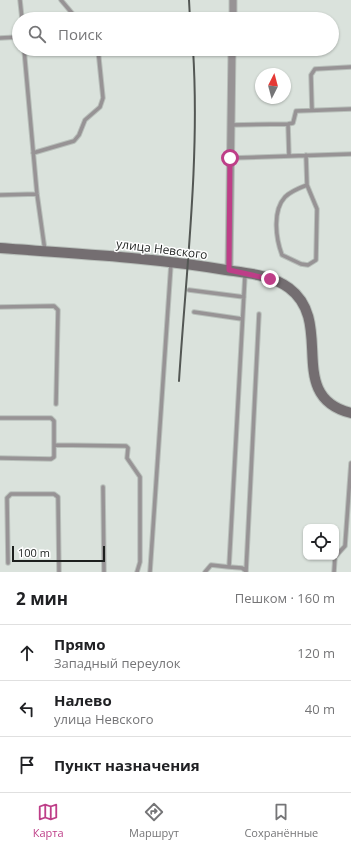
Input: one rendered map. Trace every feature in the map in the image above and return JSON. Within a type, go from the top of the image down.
[{"type":"main road","name":"улица Невского","points":[[0,248],[171,261],[229,270],[281,283],[301,301],[310,322],[313,364],[322,398],[340,411],[351,413]]},
{"type":"street","points":[[232,12],[233,0]]},
{"type":"street","points":[[229,270],[232,56]]},
{"type":"lane","points":[[20,0],[21,12]]},
{"type":"lane","points":[[62,0],[71,12]]},
{"type":"lane","points":[[0,38],[12,37]]},
{"type":"lane","points":[[25,56],[37,194],[45,252]]},
{"type":"lane","points":[[33,153],[74,141],[79,135],[85,120],[100,107],[103,98],[99,56]]},
{"type":"lane","points":[[312,110],[311,75],[315,68],[351,67]]},
{"type":"lane","points":[[231,125],[288,124],[293,123],[295,120],[296,111],[351,109]]},
{"type":"lane","points":[[288,124],[289,156]]},
{"type":"lane","points":[[230,158],[351,154]]},
{"type":"lane","points":[[306,156],[307,185],[317,209],[316,260],[308,265],[301,264],[282,255],[277,231],[278,210],[281,202],[291,192],[307,185]]},
{"type":"lane","points":[[0,195],[37,194]]},
{"type":"lane","points":[[150,572],[171,261]]},
{"type":"lane","points":[[230,567],[245,274]]},
{"type":"lane","points":[[189,290],[244,297]]},
{"type":"lane","points":[[0,307],[54,306],[58,310],[56,404]]},
{"type":"lane","points":[[194,312],[242,319]]},
{"type":"lane","points":[[246,572],[259,314]]},
{"type":"lane","points":[[0,418],[51,418],[54,421],[54,457],[51,459],[0,458]]},
{"type":"lane","points":[[54,446],[126,446],[128,448],[127,458],[140,477],[140,562],[137,572]]},
{"type":"lane","points":[[339,553],[345,546],[351,463]]},
{"type":"lane","points":[[103,488],[104,572]]},
{"type":"lane","points":[[8,563],[7,498],[11,494],[54,494],[58,497],[59,572]]},
{"type":"lane","points":[[334,572],[336,560]]},
{"type":"lane","points":[[205,572],[211,565],[242,568],[246,572]]},
{"type":"railway","points":[[189,0],[190,12]]},
{"type":"railway","points":[[179,381],[191,215],[195,132],[193,56]]},
{"type":"route","points":[[230,158],[229,270],[270,279]]}]
